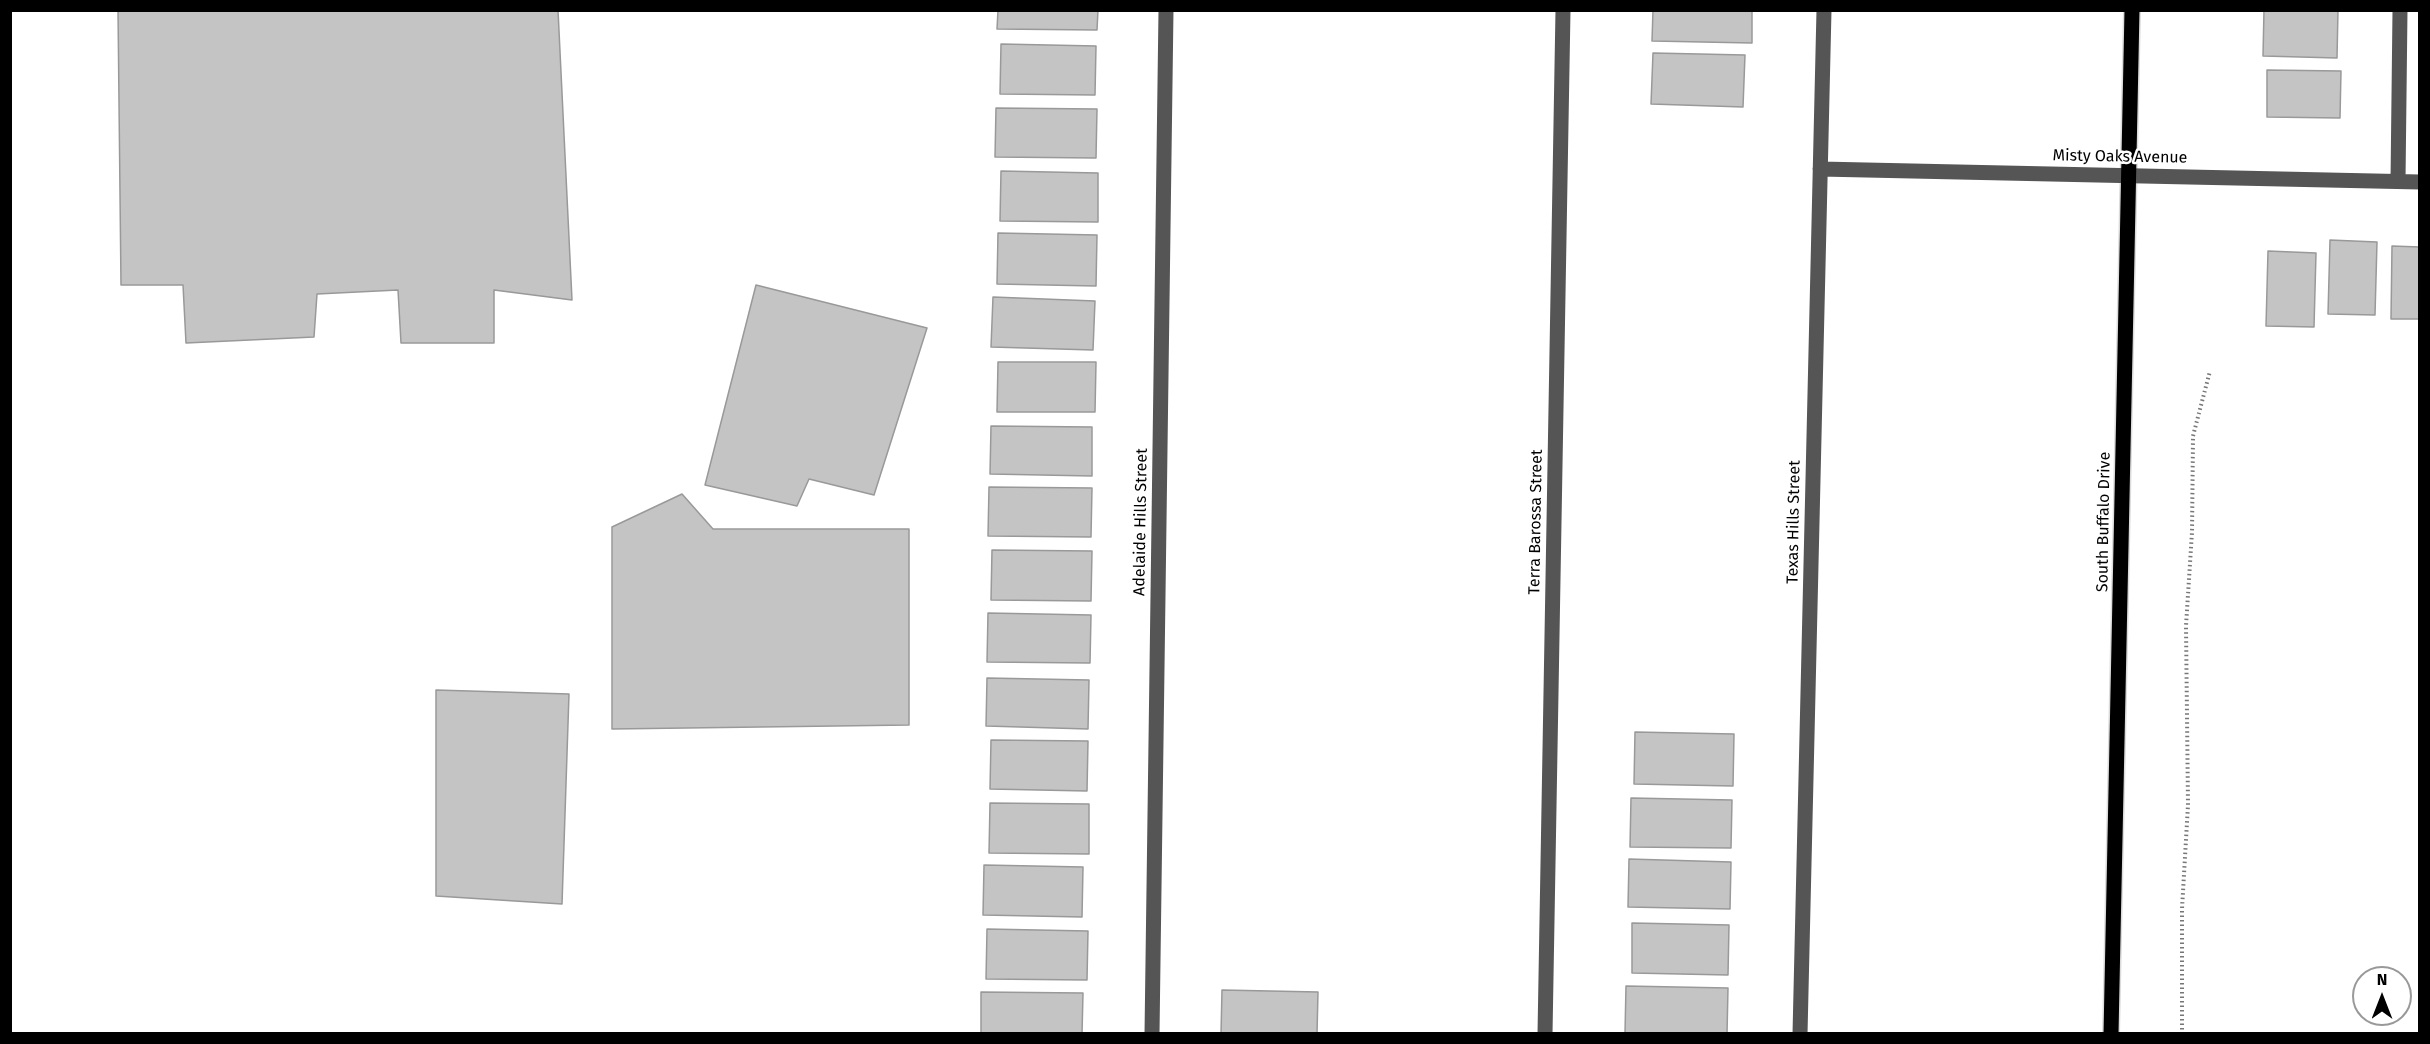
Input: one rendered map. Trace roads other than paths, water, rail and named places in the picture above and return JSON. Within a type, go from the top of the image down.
[{"type":"main road","name":"South Buffalo Drive","points":[[2111,1034],[2132,10]]},
{"type":"street","name":"Adelaide Hills Street","points":[[1152,1034],[1166,10]]},
{"type":"street","name":"Terra Barossa Street","points":[[1545,1034],[1563,10]]},
{"type":"street","name":"Texas Hills Street","points":[[1800,1034],[1824,10]]},
{"type":"street","points":[[2398,181],[2400,10]]},
{"type":"street","name":"Misty Oaks Avenue","points":[[1820,169],[2420,182]]}]
